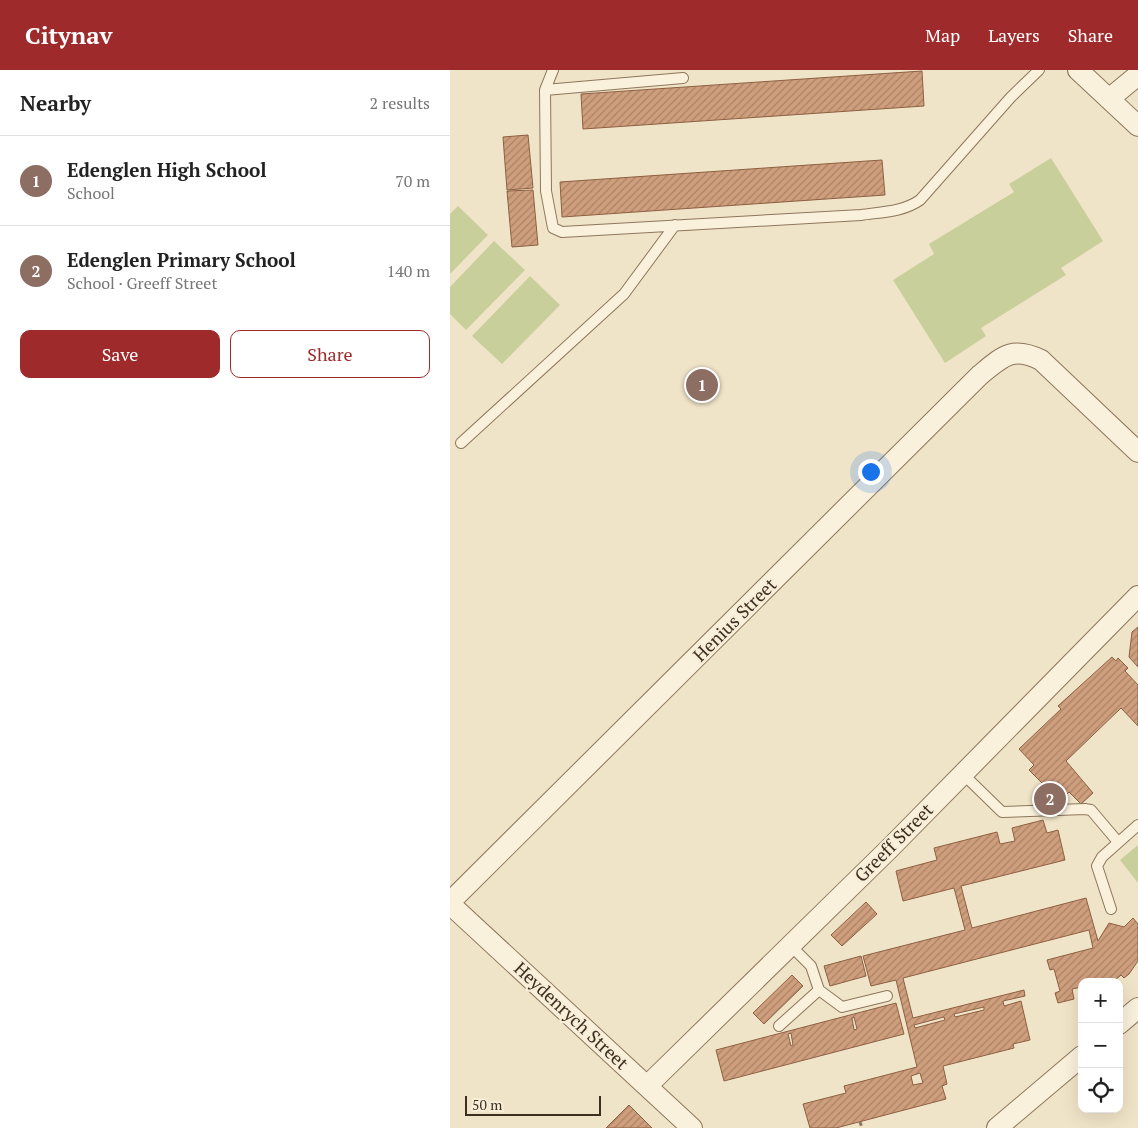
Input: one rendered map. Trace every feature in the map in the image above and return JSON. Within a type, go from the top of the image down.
[{"type":"street","points":[[1078,70],[1138,126]]},
{"type":"street","points":[[1109,99],[1138,74]]},
{"type":"street","name":"Henius Street","points":[[450,903],[980,375],[1000,358],[1015,352],[1027,353],[1041,360],[1138,452]]},
{"type":"street","name":"Greeff Street","points":[[647,1086],[963,774],[1138,596]]},
{"type":"street","name":"Heydenrych Street","points":[[450,903],[692,1128]]},
{"type":"street","points":[[1120,1023],[1138,1008]]},
{"type":"street","points":[[997,1128],[1078,1059]]},
{"type":"lane","points":[[553,70],[545,90],[546,191],[553,228],[562,232],[861,215],[898,210],[920,200],[1011,97],[1039,70]]},
{"type":"lane","points":[[545,90],[683,78]]},
{"type":"lane","points":[[461,443],[624,294],[675,225]]},
{"type":"lane","points":[[963,774],[1002,812],[1091,810],[1118,842]]},
{"type":"lane","points":[[1112,909],[1097,866],[1102,857],[1138,825]]},
{"type":"lane","points":[[790,944],[811,966],[819,990],[842,1007],[887,996]]},
{"type":"lane","points":[[778,1026],[819,990]]},
{"type":"path","points":[[860,1122],[862,1128]]},
{"type":"green space","points":[[1051,158],[1103,241],[1061,268],[1066,275],[981,328],[986,336],[945,363],[893,280],[934,254],[929,244],[1014,192],[1009,184]]},
{"type":"green space","points":[[458,206],[488,235],[450,274],[450,214]]},
{"type":"green space","points":[[494,241],[525,270],[466,330],[450,314],[450,287]]},
{"type":"green space","points":[[530,276],[560,305],[502,364],[472,336]]},
{"type":"green space","points":[[1138,845],[1138,883],[1120,860]]},
{"type":"building","points":[[922,71],[924,106],[583,129],[581,94]]},
{"type":"building","points":[[528,135],[533,188],[507,190],[503,137]]},
{"type":"building","points":[[882,160],[885,195],[562,217],[560,182]]},
{"type":"building","points":[[533,190],[538,245],[512,247],[507,191]]},
{"type":"building","points":[[1138,627],[1138,667],[1129,657],[1132,632]]},
{"type":"building","points":[[1112,657],[1116,661],[1118,658],[1128,668],[1125,671],[1138,685],[1138,726],[1121,708],[1066,761],[1093,793],[1081,804],[1069,792],[1064,797],[1050,782],[1045,786],[1029,770],[1034,765],[1019,749],[1061,709],[1058,706]]},
{"type":"building","points":[[1043,820],[1047,833],[1058,830],[1065,860],[961,886],[972,928],[1086,898],[1098,941],[1109,923],[1124,927],[1133,918],[1138,924],[1138,961],[1129,974],[1124,978],[1121,975],[1118,978],[1078,978],[1078,988],[1072,989],[1074,999],[1058,1003],[1055,993],[1060,991],[1054,969],[1050,970],[1047,960],[1093,948],[1089,930],[903,978],[913,1018],[1024,990],[1025,996],[1003,1001],[1004,1006],[1021,1001],[1030,1040],[1013,1044],[1014,1048],[943,1066],[947,1084],[942,1086],[946,1099],[836,1128],[810,1128],[803,1104],[846,1093],[844,1086],[917,1067],[896,980],[871,986],[863,956],[965,930],[954,888],[903,901],[896,871],[937,860],[934,848],[997,832],[1000,844],[1015,841],[1012,828]],"holes":[[[984,1007],[984,1010],[955,1017],[954,1014]],[[944,1017],[945,1020],[915,1028],[914,1025]],[[920,1073],[923,1083],[913,1085],[911,1076]]]},
{"type":"building","points":[[866,902],[877,914],[842,946],[831,935]]},
{"type":"building","points":[[861,956],[866,976],[830,986],[824,966]]},
{"type":"building","points":[[792,975],[803,986],[764,1024],[753,1013]]},
{"type":"building","points":[[896,1003],[904,1034],[724,1081],[716,1050]],"holes":[[[854,1017],[857,1029],[854,1030],[852,1018]],[[791,1033],[793,1045],[791,1046],[788,1034]]]},
{"type":"building","points":[[629,1105],[652,1128],[606,1128]]},
{"type":"place","name":"Edenglen High School","points":[[702,385]]},
{"type":"place","name":"Edenglen Primary School","points":[[1050,799]]}]
